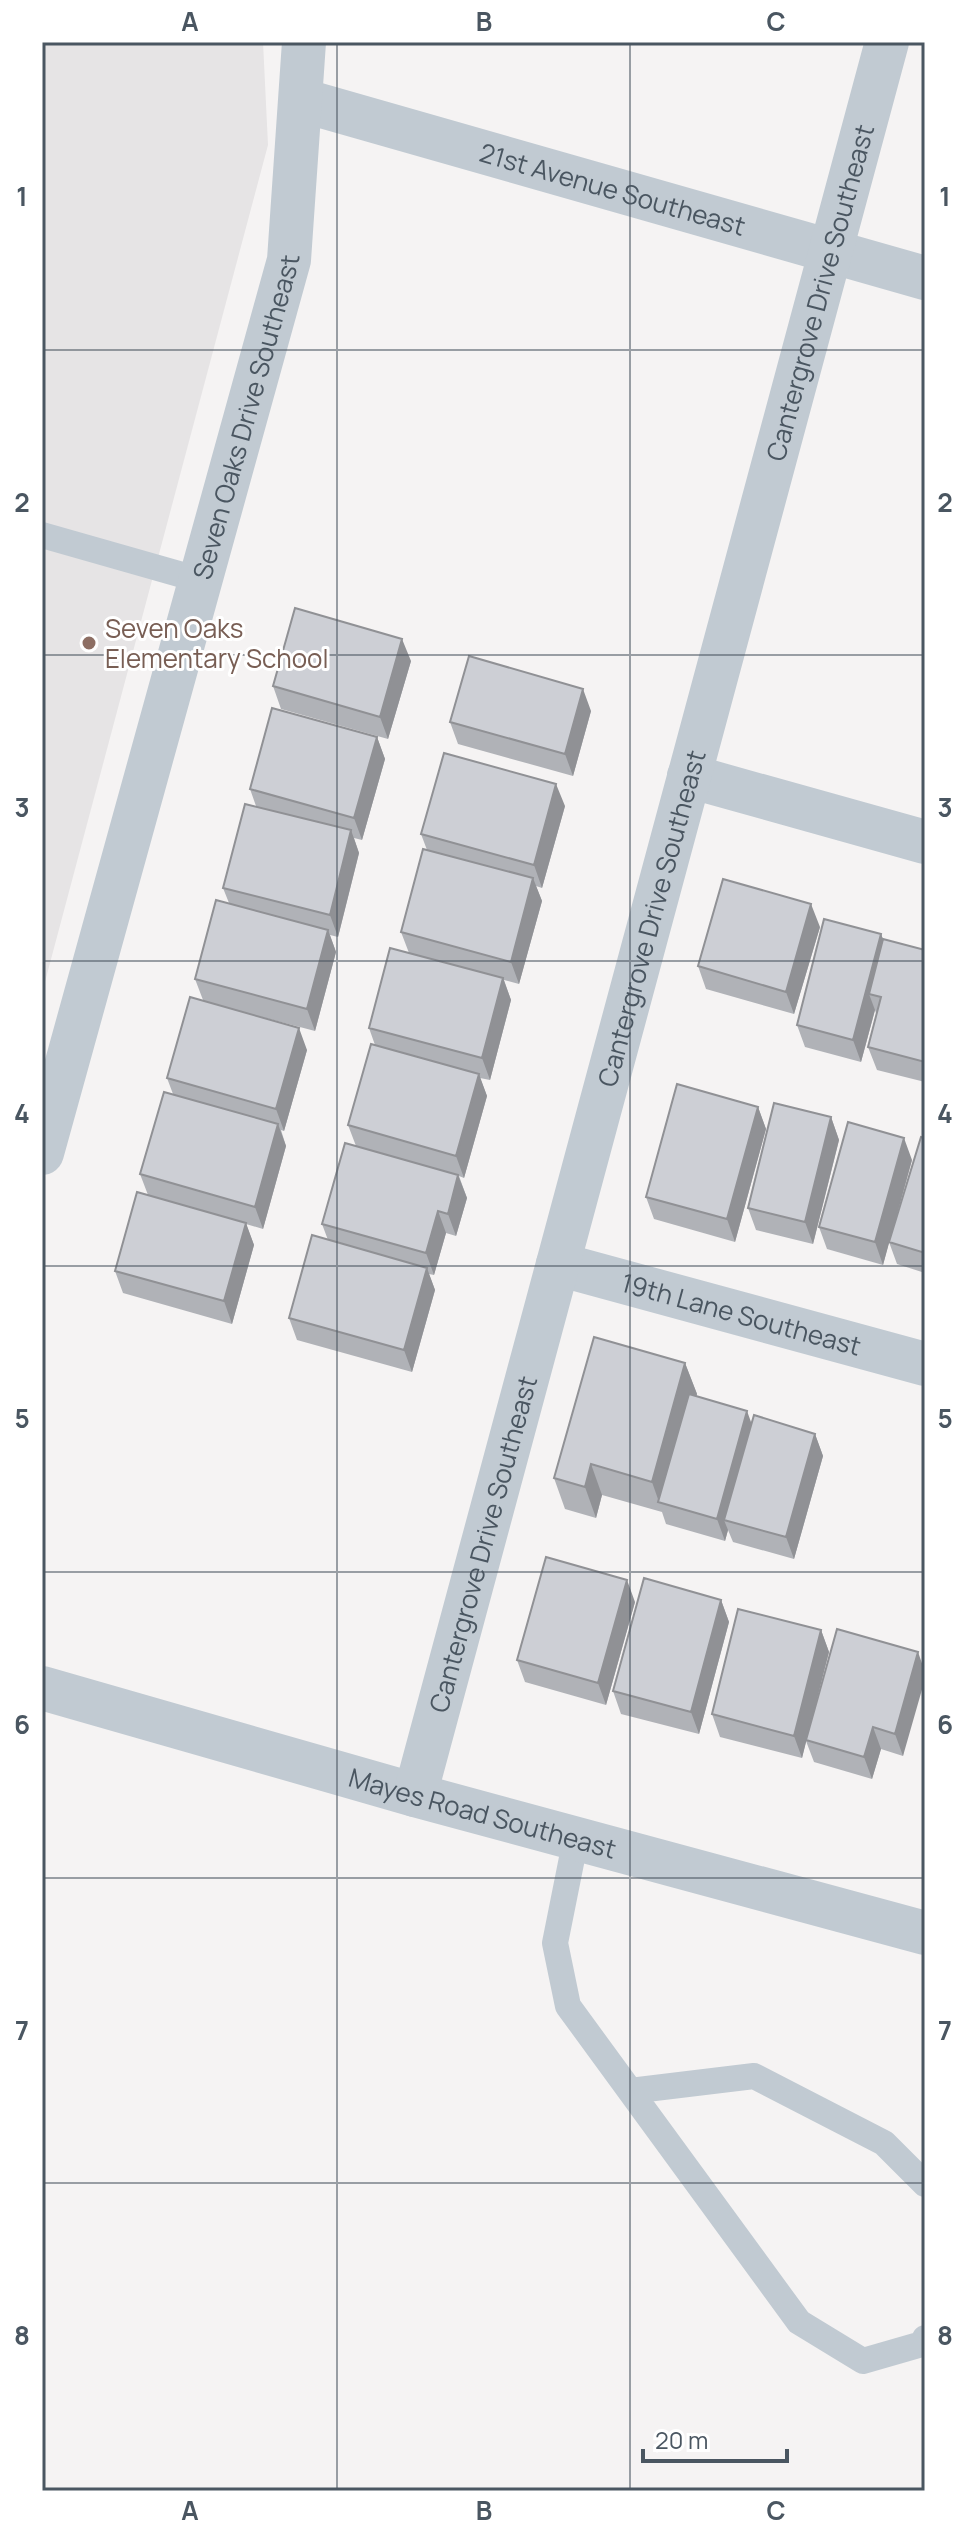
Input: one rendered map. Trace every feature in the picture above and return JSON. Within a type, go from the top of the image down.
[{"type":"street","name":"Seven Oaks Drive Southeast","points":[[42,1153],[55,1058],[200,580],[289,260],[304,42]]},
{"type":"street","name":"Cantergrove Drive Southeast","points":[[415,1795],[887,42]]},
{"type":"street","name":"21st Avenue Southeast","points":[[301,100],[925,278]]},
{"type":"street","points":[[689,776],[925,842]]},
{"type":"street","name":"19th Lane Southeast","points":[[558,1264],[925,1364]]},
{"type":"street","name":"Mayes Road Southeast","points":[[42,1688],[415,1795],[925,1933]]},
{"type":"lane","points":[[42,535],[200,580]]},
{"type":"lane","points":[[576,1838],[555,1943],[568,2006],[799,2322],[863,2361],[922,2344],[925,2338]]},
{"type":"lane","points":[[630,2091],[754,2076],[884,2143],[925,2184]]},
{"type":"shaded area","name":"Seven Oaks Elementary School","points":[[42,42],[263,42],[268,145],[42,993]]},
{"type":"building","points":[[295,608],[402,639],[380,717],[273,686]]},
{"type":"building","points":[[469,656],[583,689],[565,754],[450,722]]},
{"type":"building","points":[[272,708],[377,737],[354,818],[250,789]]},
{"type":"building","points":[[444,753],[556,784],[534,865],[421,834]]},
{"type":"building","points":[[245,804],[351,830],[330,915],[223,888]]},
{"type":"building","points":[[423,849],[533,878],[511,962],[401,932]]},
{"type":"building","points":[[723,879],[811,904],[786,992],[698,966]]},
{"type":"building","points":[[216,900],[328,930],[307,1009],[195,979]]},
{"type":"building","points":[[824,919],[881,934],[853,1040],[797,1025]]},
{"type":"building","points":[[883,939],[925,950],[925,1062],[868,1047],[881,997],[869,994]]},
{"type":"building","points":[[390,948],[503,978],[482,1058],[369,1028]]},
{"type":"building","points":[[190,997],[299,1028],[276,1109],[167,1078]]},
{"type":"building","points":[[371,1044],[479,1074],[456,1156],[348,1125]]},
{"type":"building","points":[[677,1084],[758,1107],[727,1219],[646,1197]]},
{"type":"building","points":[[164,1092],[278,1124],[255,1207],[140,1174]]},
{"type":"building","points":[[774,1103],[831,1117],[805,1222],[748,1208]]},
{"type":"building","points":[[848,1122],[904,1138],[875,1242],[819,1227]]},
{"type":"building","points":[[921,1137],[925,1138],[925,1253],[889,1242]]},
{"type":"building","points":[[345,1143],[458,1175],[448,1214],[438,1211],[426,1253],[322,1224]]},
{"type":"building","points":[[137,1192],[246,1223],[224,1301],[115,1271]]},
{"type":"building","points":[[312,1235],[427,1268],[404,1350],[289,1318]]},
{"type":"building","points":[[594,1337],[685,1363],[652,1482],[591,1464],[585,1487],[554,1478]]},
{"type":"building","points":[[689,1394],[747,1411],[717,1519],[658,1502]]},
{"type":"building","points":[[754,1415],[815,1434],[786,1537],[724,1520]]},
{"type":"building","points":[[546,1557],[627,1580],[598,1683],[517,1660]]},
{"type":"building","points":[[644,1578],[721,1600],[691,1712],[613,1691]]},
{"type":"building","points":[[738,1609],[821,1630],[794,1736],[712,1714]]},
{"type":"building","points":[[837,1629],[918,1652],[895,1734],[873,1727],[864,1757],[806,1740]]},
{"type":"place","name":"Seven Oaks Elementary School","points":[[89,643]]}]
